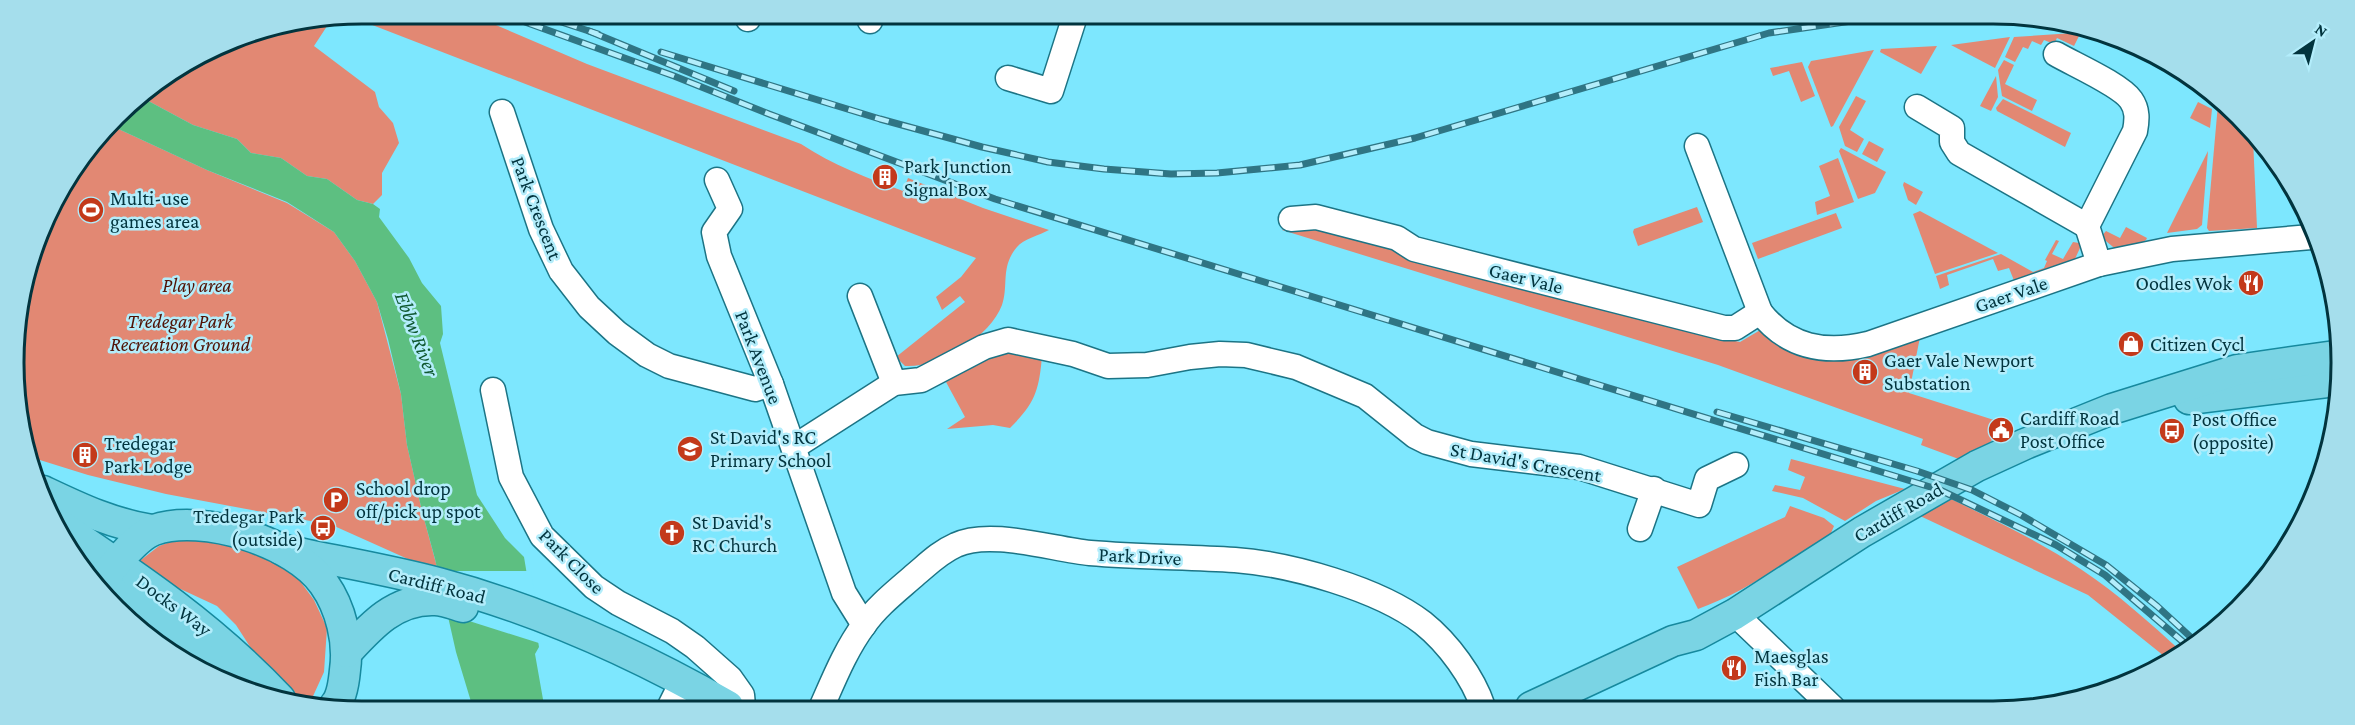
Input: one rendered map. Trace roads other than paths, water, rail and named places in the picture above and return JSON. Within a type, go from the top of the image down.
[{"type":"main road","name":"Cardiff Road","points":[[1575,701],[1673,641],[1695,635],[1735,615],[1862,532],[1977,466],[2025,444],[2112,409],[2237,370],[2331,357]]},
{"type":"main road","name":"Cardiff Road","points":[[2112,409],[2330,382]]},
{"type":"main road","points":[[51,495],[125,526],[152,530],[177,525],[221,528],[246,534],[281,549],[308,567],[324,583],[340,616],[347,651],[339,700]]},
{"type":"main road","points":[[104,578],[152,530]]},
{"type":"main road","name":"Cardiff Road","points":[[281,549],[439,592],[496,616],[589,636],[630,652],[676,693],[708,701]]},
{"type":"main road","name":"Docks Way","points":[[81,551],[104,578],[207,663]]},
{"type":"main road","name":"Docks Way","points":[[104,578],[199,622],[268,687]]},
{"type":"main road","name":"Cardiff Road","points":[[347,651],[374,623],[398,607],[439,592]]},
{"type":"street","points":[[1008,78],[1051,91],[1072,24]]},
{"type":"street","points":[[2056,54],[2119,89],[2131,100],[2138,118],[2135,131],[2087,226]]},
{"type":"street","points":[[1917,107],[1952,129],[1953,142],[1959,153],[2087,226],[2099,264]]},
{"type":"street","name":"Park Crescent","points":[[502,112],[541,230],[561,271],[589,307],[617,333],[669,366],[755,389],[771,384]]},
{"type":"street","name":"Gaer Vale","points":[[1697,146],[1760,312],[1782,335],[1798,343],[1816,347],[1854,348],[2099,264],[2172,249],[2307,237]]},
{"type":"street","name":"Park Avenue","points":[[717,180],[730,208],[714,232],[719,256],[771,384],[844,593],[864,625]]},
{"type":"street","name":"Gaer Vale","points":[[1291,219],[1316,216],[1397,238],[1414,249],[1724,328],[1735,328],[1760,312]]},
{"type":"street","points":[[860,296],[894,383]]},
{"type":"street","name":"St David's Crescent","points":[[794,447],[894,383],[921,380],[984,347],[1008,340],[1073,354],[1108,366],[1147,365],[1220,354],[1246,355],[1296,367],[1365,396],[1415,436],[1427,442],[1471,454],[1579,467],[1699,504],[1707,479],[1736,465]]},
{"type":"street","name":"Park Close","points":[[493,390],[511,477],[542,536],[594,587],[618,603],[672,631],[695,647],[730,678],[742,694],[743,701]]},
{"type":"street","points":[[1640,529],[1654,489]]},
{"type":"street","name":"Park Drive","points":[[824,701],[838,670],[864,625],[894,593],[937,556],[955,545],[974,538],[994,538],[1064,550],[1115,555],[1237,560],[1292,569],[1335,581],[1389,603],[1422,623],[1444,645],[1465,673],[1481,701]]},
{"type":"street","points":[[1735,615],[1826,701]]},
{"type":"water","name":"Ebbw River","points":[[148,101],[193,125],[237,139],[251,153],[281,158],[307,176],[327,179],[357,200],[373,204],[380,209],[379,217],[409,258],[422,283],[441,306],[443,334],[440,343],[477,495],[505,538],[524,557],[539,647],[535,654],[543,701],[471,701],[456,652],[422,511],[407,445],[401,394],[388,339],[377,302],[355,261],[334,232],[287,202],[207,170],[118,129]]},
{"type":"railway","points":[[531,24],[674,76],[995,199],[1940,490],[2056,545],[2105,575],[2183,642]]},
{"type":"railway","points":[[568,24],[598,34]]},
{"type":"railway","points":[[661,52],[880,119],[982,147],[1048,162],[1171,174],[1217,173],[1300,165],[1415,138],[1769,33],[1831,24]]},
{"type":"railway","points":[[589,31],[734,91]]},
{"type":"railway","points":[[1717,412],[1917,471],[1972,490],[2021,515],[2106,565],[2157,606],[2191,637]]},
{"type":"place","name":"Park Junction Signal Box","points":[[885,177]]},
{"type":"place","name":"Multi-use games area","points":[[91,210]]},
{"type":"place","name":"Oodles Wok","points":[[2251,283]]},
{"type":"place","name":"Citizen Cycl","points":[[2131,344]]},
{"type":"place","name":"Gaer Vale Newport Substation","points":[[1865,372]]},
{"type":"place","name":"Cardiff Road Post Office","points":[[2001,430]]},
{"type":"place","name":"Post Office (opposite)","points":[[2172,431]]},
{"type":"place","name":"St David's RC Primary School","points":[[690,449]]},
{"type":"place","name":"Tredegar Park Lodge","points":[[85,455]]},
{"type":"place","name":"School drop off/pick up spot","points":[[336,500]]},
{"type":"place","name":"Tredegar Park (outside)","points":[[323,528]]},
{"type":"place","name":"St David's RC Church","points":[[672,533]]},
{"type":"place","name":"Maesglas Fish Bar","points":[[1734,668]]},
{"type":"park label","name":"Play area","points":[[197,285]]},
{"type":"park label","name":"Tredegar Park Recreation Ground","points":[[180,332]]}]
